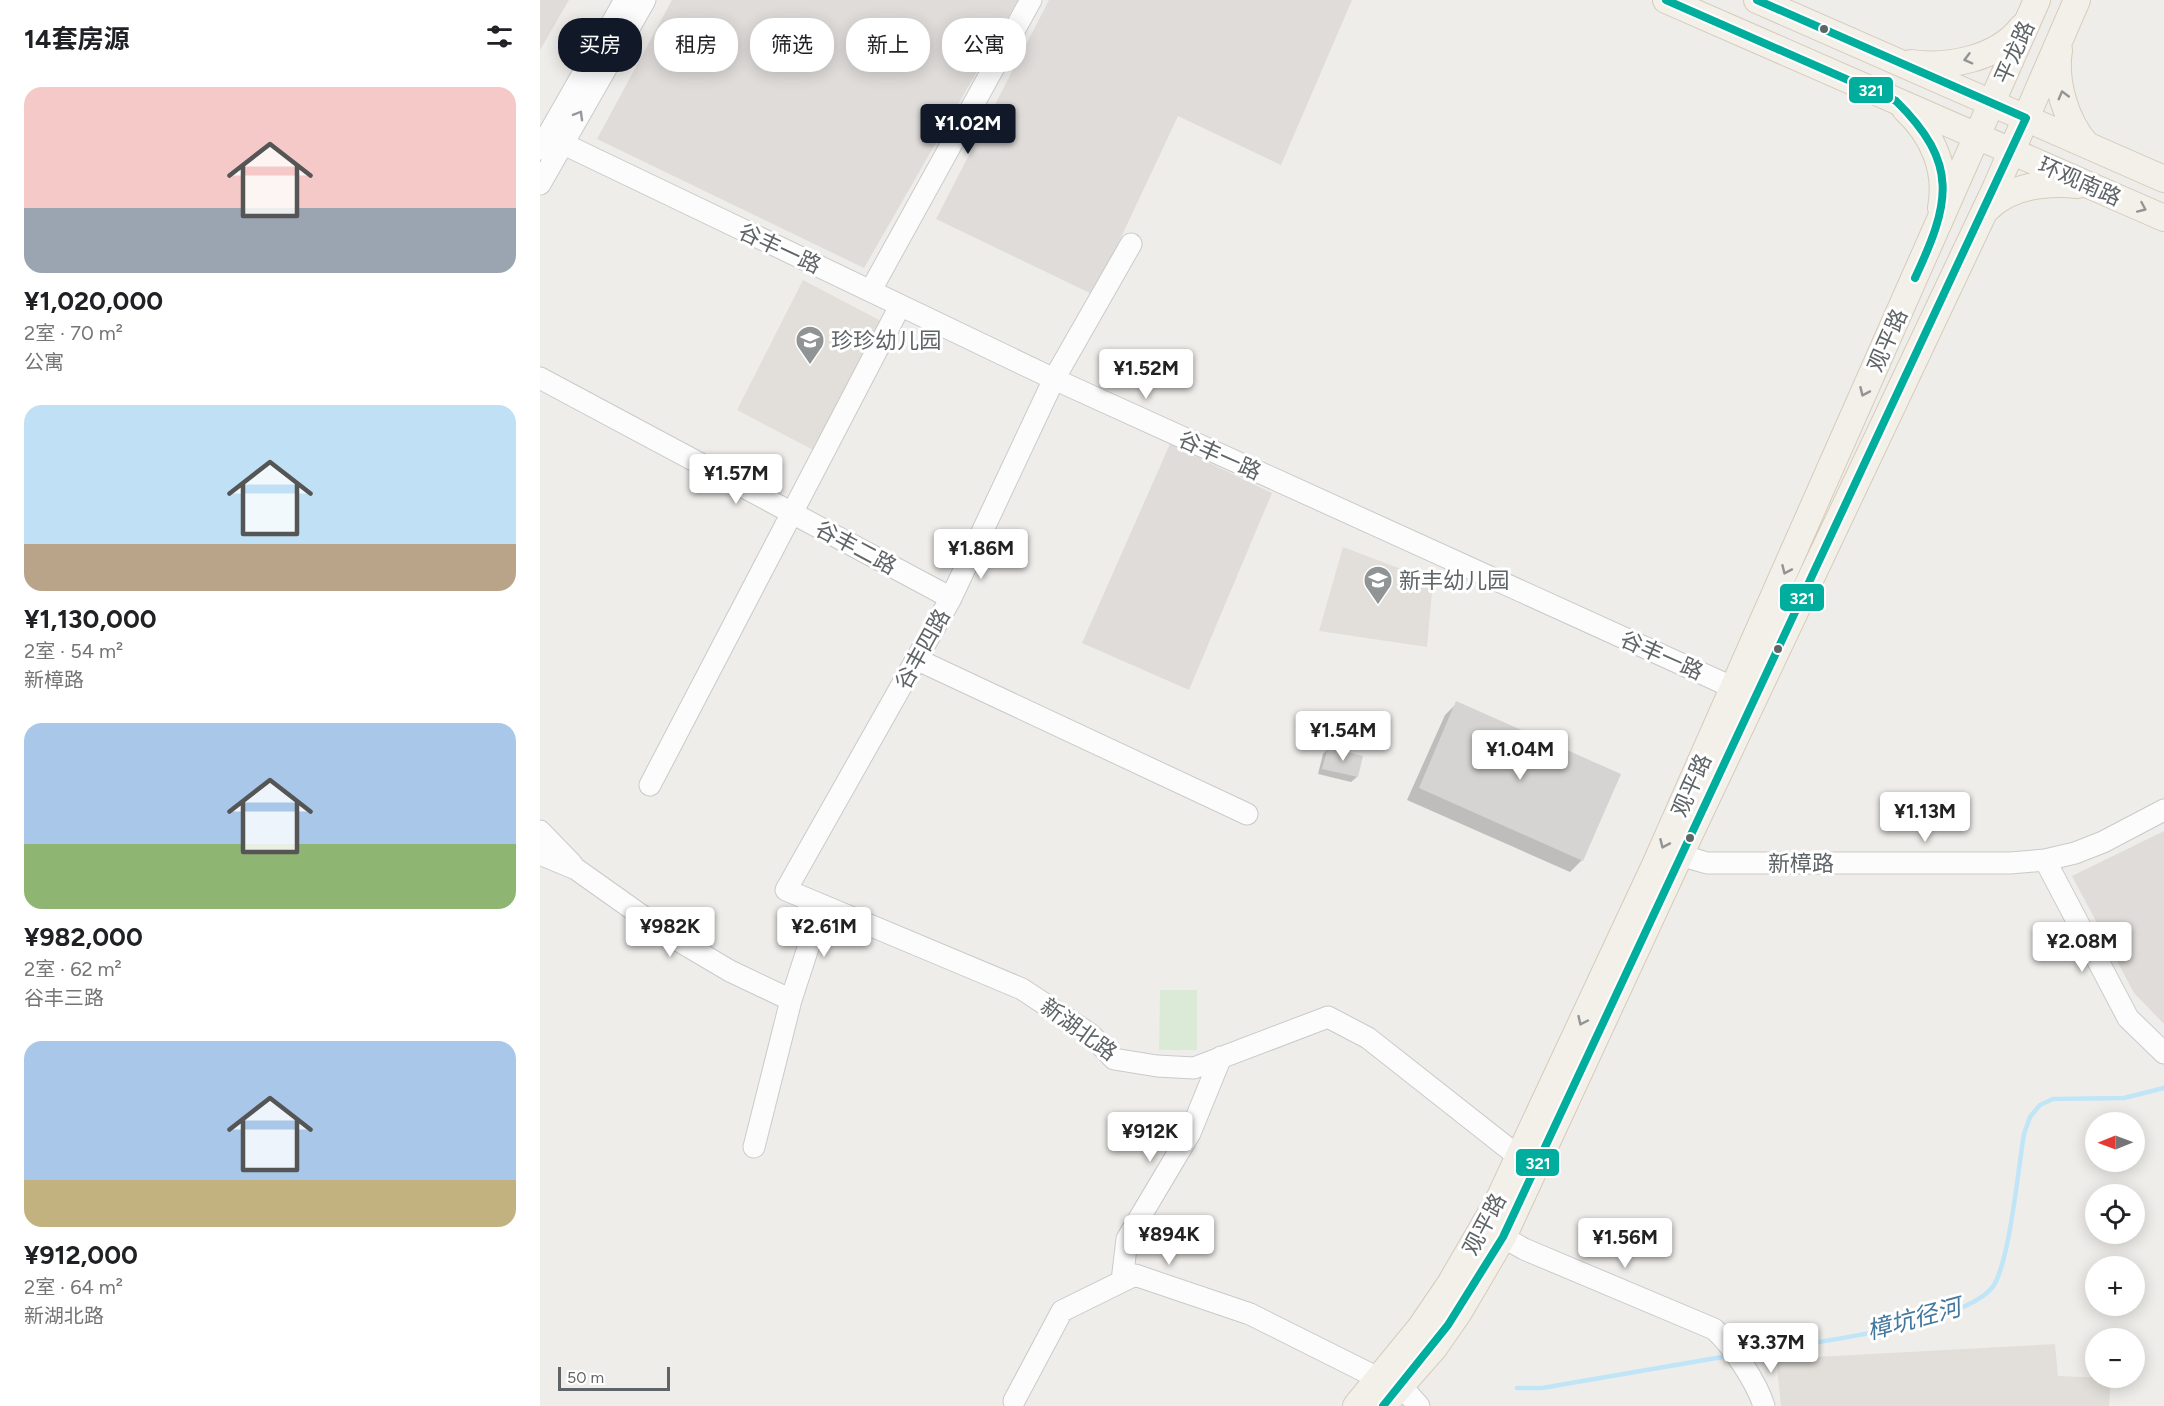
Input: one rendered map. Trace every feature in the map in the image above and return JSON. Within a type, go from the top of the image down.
[{"type":"main road","name":"环观南路","points":[[1666,0],[2164,218]]},
{"type":"main road","name":"环观南路","points":[[1757,0],[2164,179]]},
{"type":"main road","name":"平龙路","points":[[2026,118],[2077,0]]},
{"type":"main road","points":[[1897,61],[1939,64],[1977,57],[2009,40],[2034,7]]},
{"type":"main road","name":"平龙路","points":[[1977,136],[2034,7]]},
{"type":"main road","points":[[2060,40],[2058,69],[2063,97],[2073,126],[2087,145]]},
{"type":"main road","points":[[1896,101],[1916,119],[1937,153],[1943,188],[1939,223]]},
{"type":"main road","name":"观平路","points":[[1356,1406],[1390,1383],[1459,1312],[1503,1237],[1680,855],[1985,211],[2026,118]]},
{"type":"main road","name":"观平路","points":[[1383,1406],[1390,1383],[1473,1247],[1519,1157],[1655,865],[1977,136]]},
{"type":"main road","points":[[1985,211],[1996,199],[2020,189],[2061,183],[2100,189]]},
{"type":"street","points":[[540,184],[550,143],[625,0]]},
{"type":"street","points":[[550,143],[645,0]]},
{"type":"street","points":[[871,290],[1031,0]]},
{"type":"street","name":"谷丰一路","points":[[550,143],[871,290],[1054,379],[1734,688]]},
{"type":"street","name":"谷丰四路","points":[[786,890],[951,598],[1054,379],[1131,244]]},
{"type":"street","points":[[650,785],[900,306]]},
{"type":"street","name":"谷丰二路","points":[[540,378],[951,598]]},
{"type":"street","points":[[916,659],[1247,814]]},
{"type":"street","name":"新樟路","points":[[1680,855],[1707,863],[2010,863],[2045,860],[2075,853],[2103,842],[2164,810]]},
{"type":"street","points":[[540,831],[576,869],[669,935],[730,971],[791,1000]]},
{"type":"street","points":[[540,854],[576,869]]},
{"type":"street","points":[[2045,860],[2128,1018],[2164,1053]]},
{"type":"street","name":"新湖北路","points":[[786,890],[1022,989],[1090,1034],[1114,1059],[1157,1066],[1194,1068],[1329,1017],[1368,1038],[1519,1157]]},
{"type":"street","points":[[754,1147],[791,1000],[822,905]]},
{"type":"street","points":[[1122,1281],[1127,1239],[1190,1133],[1221,1057]]},
{"type":"street","points":[[1503,1237],[1524,1249],[1703,1323],[1722,1336],[1756,1386],[1764,1406]]},
{"type":"street","points":[[1014,1401],[1062,1311],[1135,1275],[1250,1314],[1390,1383],[1419,1406]]},
{"type":"shaded area","points":[[540,0],[569,0],[558,18],[540,50]]},
{"type":"shaded area","points":[[672,0],[1018,0],[1008,18],[942,18],[942,72],[977,72],[864,268],[597,139],[633,72],[642,72],[642,56],[654,33],[654,72],[738,72],[738,18],[662,18]]},
{"type":"shaded area","points":[[1049,0],[1352,0],[1281,165],[1178,116],[1094,295],[936,219],[1012,72],[1026,72],[1026,45]]},
{"type":"shaded area","name":"珍珍幼儿园","points":[[803,280],[883,322],[817,452],[737,410]]},
{"type":"shaded area","points":[[1170,444],[1272,493],[1189,690],[1082,643]]},
{"type":"shaded area","name":"新丰幼儿园","points":[[1343,547],[1433,581],[1427,647],[1319,631]]},
{"type":"shaded area","points":[[2164,831],[2164,1024],[2134,993],[2072,876]]},
{"type":"shaded area","points":[[2055,1344],[2058,1376],[2085,1377],[2085,1388],[2110,1388],[2109,1406],[1781,1406],[1776,1359]]},
{"type":"green space","points":[[1160,990],[1197,990],[1197,1050],[1159,1050]]},
{"type":"building","points":[[1456,701],[1621,774],[1583,861],[1419,788]]},
{"type":"building","points":[[1328,747],[1363,756],[1358,777],[1322,769]]},
{"type":"waterway","name":"樟坑径河","points":[[1742,1354],[1877,1332],[1951,1312],[1978,1299],[1994,1285],[2000,1272],[2009,1235],[2024,1134],[2030,1117],[2040,1105],[2053,1099],[2124,1098],[2164,1088]]},
{"type":"waterway","name":"樟坑径河","points":[[1517,1388],[1542,1388],[1728,1356]]},
{"type":"transit line","name":"321","points":[[1666,0],[1896,101],[1917,124],[1931,145],[1939,165],[1943,185],[1936,228],[1915,278]]},
{"type":"transit line","name":"321","points":[[1383,1406],[1448,1325],[1503,1237],[2026,118],[1757,0]]},
{"type":"place","name":"珍珍幼儿园","points":[[810,366]]},
{"type":"place","name":"新丰幼儿园","points":[[1378,606]]}]
